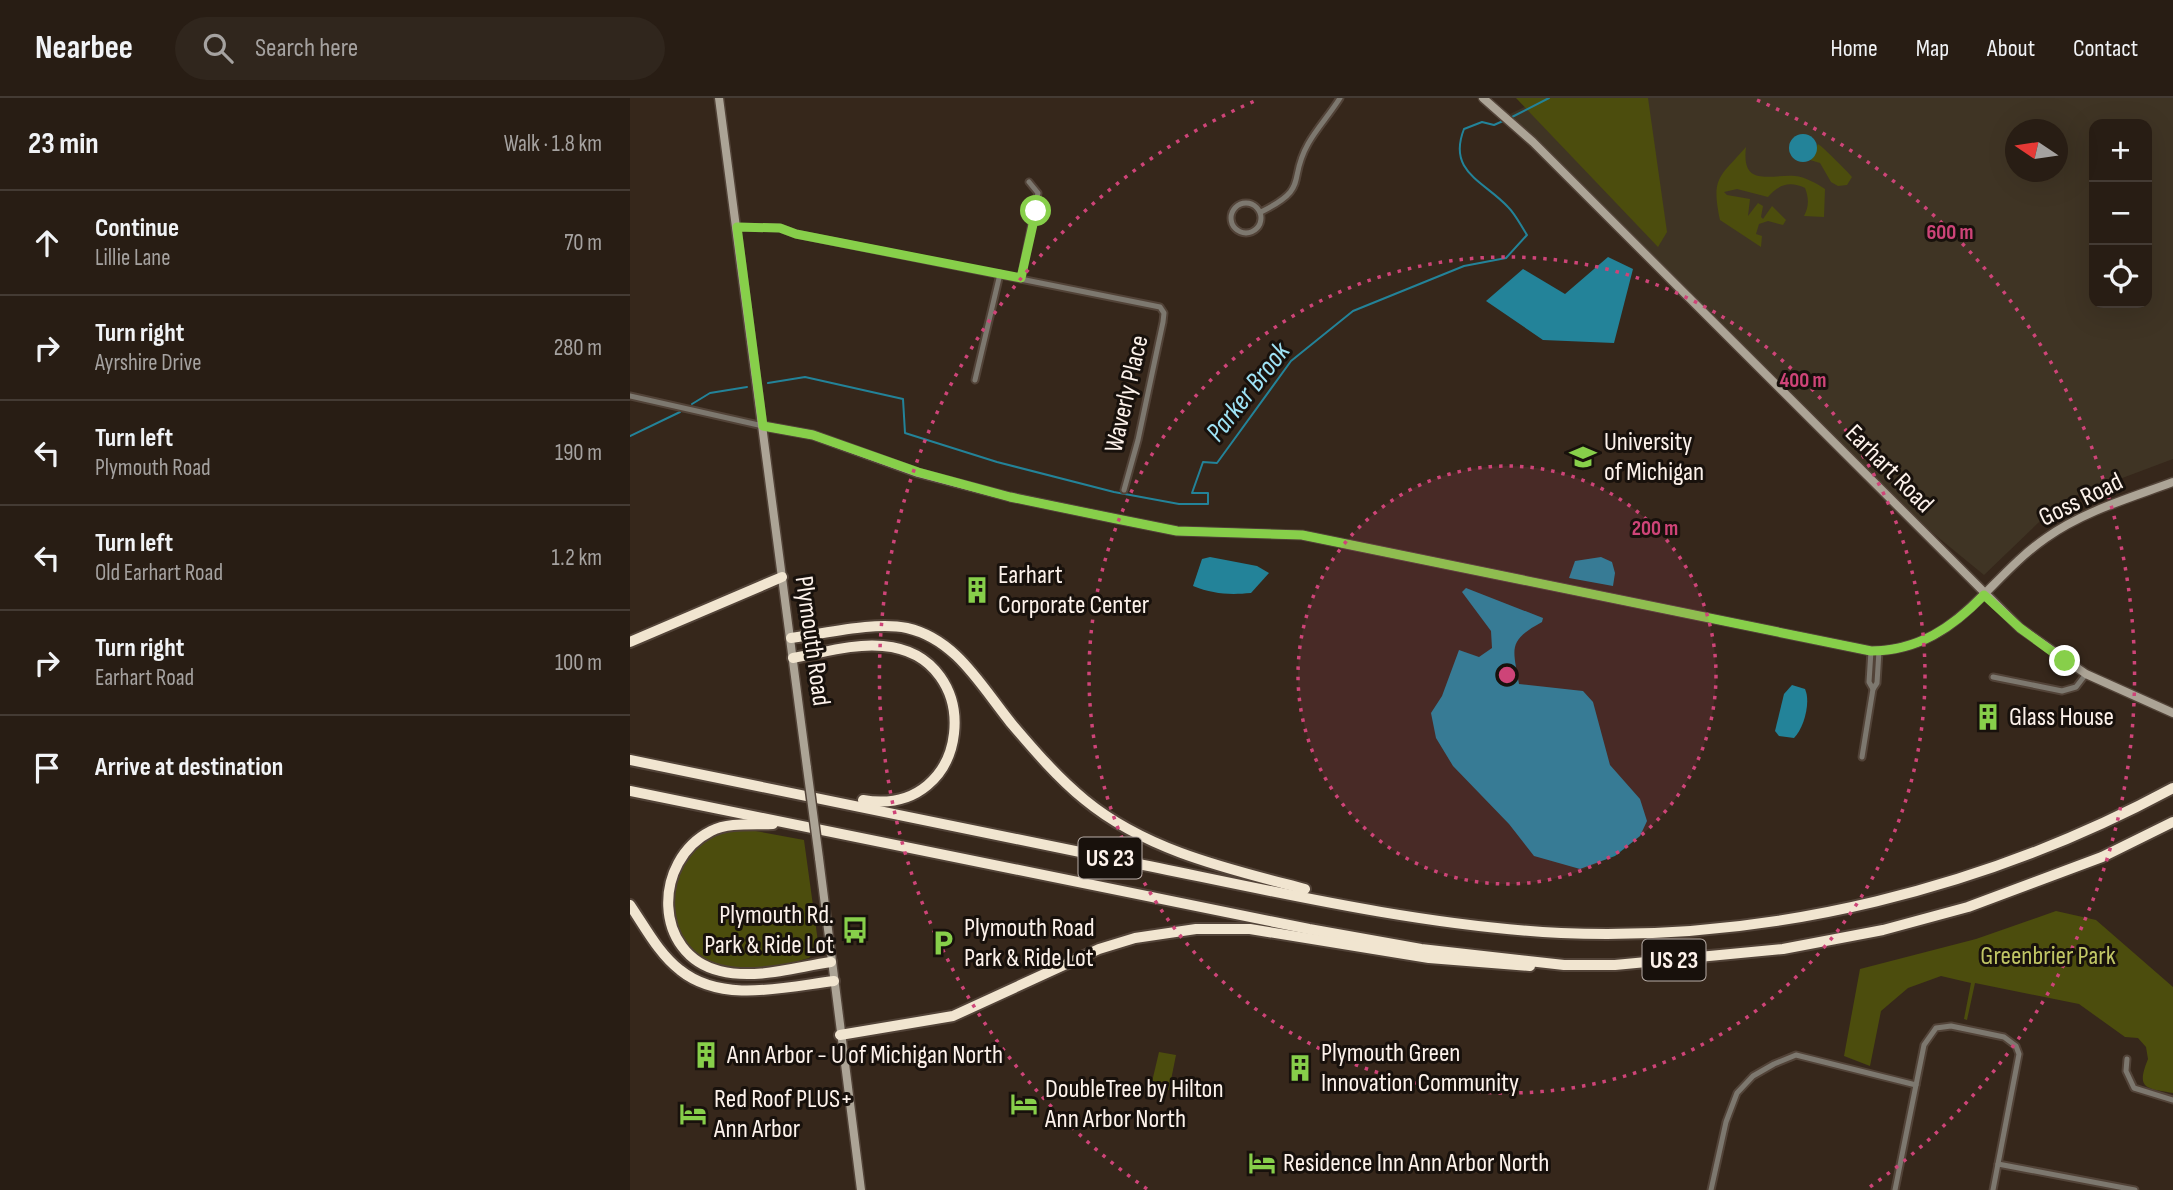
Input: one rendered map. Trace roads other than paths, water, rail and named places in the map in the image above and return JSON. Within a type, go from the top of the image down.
[{"type":"highway","points":[[630,642],[782,577]]},
{"type":"highway","points":[[791,638],[887,626],[928,635],[943,643],[966,665],[1048,766],[1086,801],[1123,826],[1185,855],[1382,910]]},
{"type":"highway","points":[[773,788],[874,802],[900,800],[919,792],[935,778],[947,763],[956,738],[956,717],[950,695],[940,677],[921,659],[883,646],[793,658]]},
{"type":"highway","name":"US 23","points":[[630,760],[1234,883],[1382,910],[1470,925],[1590,933],[1705,928],[1797,917],[1904,894],[2022,857],[2106,822],[2173,788]]},
{"type":"highway","name":"US 23","points":[[630,791],[1365,939],[1564,965],[1726,956],[1884,930],[2033,885],[2173,822]]},
{"type":"highway","points":[[788,823],[735,824],[713,830],[697,839],[678,858],[670,878],[667,904],[672,925],[684,947],[699,963],[719,971],[764,973],[831,961]]},
{"type":"highway","points":[[630,905],[678,969],[698,982],[745,990],[834,981]]},
{"type":"highway","points":[[841,1035],[953,1016],[1099,949],[1136,938],[1196,929],[1250,929],[1429,958],[1510,966],[1564,965]]},
{"type":"street","name":"Plymouth Road","points":[[719,98],[861,1190]]},
{"type":"street","points":[[1261,212],[1282,201],[1295,186],[1307,146],[1340,98]]},
{"type":"street","name":"Earhart Road","points":[[1486,100],[1512,122],[2020,628],[2086,674],[2173,713]]},
{"type":"street","points":[[737,227],[780,228],[796,234],[1021,278],[1038,193],[1029,183]]},
{"type":"street","points":[[1240,203],[1250,203],[1261,212],[1261,222],[1250,233],[1239,232],[1232,224],[1231,214],[1240,203]]},
{"type":"street","points":[[975,380],[1000,274]]},
{"type":"street","name":"Waverly Place","points":[[1021,278],[1160,307],[1164,313],[1139,440],[1124,490]]},
{"type":"street","points":[[630,396],[813,435],[910,470],[1010,497],[1117,519],[1177,531],[1302,535],[1875,651],[1877,683],[1873,689],[1862,757]]},
{"type":"street","name":"Goss Road","points":[[1875,651],[1909,647],[1932,638],[1959,620],[2024,556],[2065,525],[2173,482]]},
{"type":"street","points":[[1993,677],[2063,691],[2077,687],[2086,674]]},
{"type":"street","points":[[1895,1190],[1927,1038],[1936,1028],[1944,1026],[2004,1037],[2016,1046],[2018,1065],[1993,1190]]},
{"type":"street","points":[[1711,1190],[1730,1110],[1737,1093],[1753,1076],[1796,1055],[1916,1085]]},
{"type":"street","points":[[2127,1059],[2126,1071],[2134,1088],[2173,1100]]},
{"type":"street","points":[[1998,1164],[2135,1190]]},
{"type":"street","points":[[2095,1190],[2097,1181]]},
{"type":"water","points":[[1803,134],[1813,138],[1817,148],[1813,158],[1803,162],[1793,158],[1789,148],[1793,138]]},
{"type":"water","points":[[1608,257],[1633,269],[1614,343],[1543,340],[1486,301],[1523,269],[1565,294]]},
{"type":"water","points":[[1210,557],[1257,566],[1269,573],[1251,593],[1221,593],[1193,586],[1202,559]]},
{"type":"water","points":[[1601,557],[1612,562],[1615,573],[1613,586],[1569,578],[1575,561]]},
{"type":"water","points":[[1466,588],[1543,618],[1542,622],[1518,640],[1515,647],[1519,684],[1583,691],[1593,702],[1610,765],[1640,799],[1647,821],[1640,836],[1615,856],[1580,869],[1534,856],[1509,824],[1453,766],[1436,738],[1431,713],[1442,696],[1459,650],[1479,657],[1492,648],[1491,631],[1462,592]]},
{"type":"water","points":[[1792,685],[1805,689],[1807,694],[1803,722],[1794,738],[1779,736],[1775,731],[1784,694]]},
{"type":"waterway","name":"Parker Brook","points":[[1512,117],[1549,98]]},
{"type":"waterway","name":"Parker Brook","points":[[768,383],[805,377],[903,399],[905,433],[997,462],[1114,492],[1179,504],[1208,504],[1208,493],[1192,493],[1203,462],[1217,463],[1291,361],[1353,311],[1464,266],[1506,258],[1527,235],[1508,207],[1471,174],[1460,156],[1464,129],[1482,122],[1494,125],[1503,121]]},
{"type":"waterway","name":"Parker Brook","points":[[692,404],[710,393],[747,387]]},
{"type":"waterway","name":"Parker Brook","points":[[630,436],[680,412]]},
{"type":"place","name":"University of Michigan","points":[[1583,457]]},
{"type":"place","name":"Earhart Corporate Center","points":[[977,590]]},
{"type":"place","name":"Glass House","points":[[1988,717]]},
{"type":"place","name":"Plymouth Rd. Park & Ride Lot","points":[[855,930]]},
{"type":"place","name":"Plymouth Road Park & Ride Lot","points":[[943,943]]},
{"type":"place","name":"Ann Arbor - U of Michigan North","points":[[706,1055]]},
{"type":"place","name":"Plymouth Green Innovation Community","points":[[1300,1068]]},
{"type":"place","name":"DoubleTree by Hilton Ann Arbor North","points":[[1024,1104]]},
{"type":"place","name":"Red Roof PLUS+ Ann Arbor","points":[[693,1114]]},
{"type":"place","name":"Residence Inn Ann Arbor North","points":[[1262,1163]]},
{"type":"park label","name":"Greenbrier Park","points":[[2048,956]]}]
